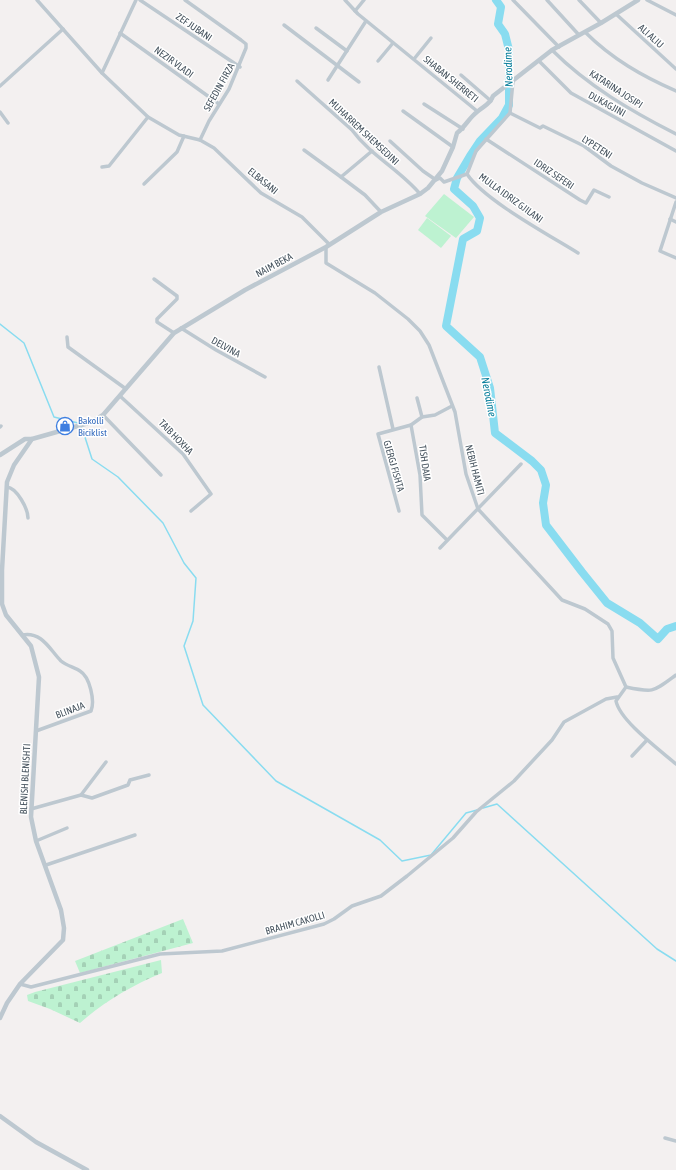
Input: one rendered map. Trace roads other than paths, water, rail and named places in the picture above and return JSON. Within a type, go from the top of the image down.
[{"type":"street","name":"ELBASANI","points":[[37,0],[102,73],[148,116],[184,136],[200,140],[214,148],[261,193],[302,217],[328,246]]},
{"type":"street","points":[[102,73],[136,0]]},
{"type":"street","name":"ZEF JUBANI","points":[[140,0],[240,67]]},
{"type":"street","name":"SEFEDIN FIRZA","points":[[185,0],[246,44],[240,67],[200,140]]},
{"type":"street","name":"SHABAN SHERRETI","points":[[345,0],[366,21],[477,111]]},
{"type":"street","points":[[355,11],[364,0]]},
{"type":"street","points":[[513,0],[559,47]]},
{"type":"street","points":[[547,0],[579,35]]},
{"type":"street","points":[[578,0],[601,23]]},
{"type":"street","name":"NAIM BEKA","points":[[0,455],[25,439],[32,439],[92,422],[103,415],[174,333],[181,328],[245,290],[328,246],[381,212],[420,194],[436,180],[442,171],[453,147],[457,133],[463,129],[477,111],[491,101],[493,96],[552,50],[601,23],[637,0]]},
{"type":"street","points":[[647,0],[676,15]]},
{"type":"street","name":"ALI ALIU","points":[[616,14],[676,68]]},
{"type":"street","points":[[328,80],[366,21]]},
{"type":"street","points":[[284,24],[359,82]]},
{"type":"street","points":[[316,28],[347,51]]},
{"type":"street","points":[[0,86],[63,29]]},
{"type":"street","points":[[585,32],[604,50],[624,65],[676,91]]},
{"type":"street","name":"NEZIR VLADI","points":[[120,33],[219,104]]},
{"type":"street","name":"SHABAN SHERRETI","points":[[414,60],[431,38]]},
{"type":"street","points":[[378,61],[393,43]]},
{"type":"street","name":"KATARINA JOSIPI","points":[[552,50],[568,67],[594,87],[676,134]]},
{"type":"street","name":"DUKAGJINI","points":[[539,61],[571,94],[676,151]]},
{"type":"street","points":[[462,75],[491,101]]},
{"type":"street","points":[[510,113],[513,80]]},
{"type":"street","name":"MUHARREM SHEMSEDINI","points":[[297,81],[352,130],[359,140],[411,183],[420,194]]},
{"type":"street","points":[[424,104],[463,129]]},
{"type":"street","points":[[0,112],[8,123]]},
{"type":"street","points":[[403,112],[453,147]]},
{"type":"street","name":"MULLA IDRIZ GJILANI","points":[[510,113],[476,151],[467,174],[472,181],[508,209],[578,253]]},
{"type":"street","name":"LYPETENI","points":[[510,113],[540,128],[543,126],[562,134],[642,183],[676,198]]},
{"type":"street","points":[[102,167],[109,166],[148,116]]},
{"type":"street","points":[[144,184],[177,152],[184,136]]},
{"type":"street","name":"IDRIZ SEFERI","points":[[486,139],[586,203],[594,190],[609,197]]},
{"type":"street","points":[[390,141],[423,171],[436,180],[440,178],[444,182],[454,180],[467,174]]},
{"type":"street","points":[[304,150],[365,195],[381,212]]},
{"type":"street","points":[[341,177],[372,151]]},
{"type":"street","points":[[676,202],[660,251],[676,258]]},
{"type":"street","points":[[670,219],[676,222]]},
{"type":"street","name":"NEBIH HAMITI","points":[[328,246],[326,263],[374,293],[408,319],[420,331],[429,345],[455,412],[466,474],[478,509],[562,600],[585,609],[608,624],[612,631],[613,658],[626,687]]},
{"type":"street","points":[[154,279],[177,296],[177,299],[157,319],[157,322],[174,333]]},
{"type":"street","name":"DELVINA","points":[[181,328],[216,350],[265,377]]},
{"type":"street","points":[[67,337],[68,347],[126,388]]},
{"type":"street","points":[[379,367],[393,429]]},
{"type":"street","name":"TAIB HOXHA","points":[[120,396],[183,454],[211,494],[191,511]]},
{"type":"street","points":[[417,398],[422,417]]},
{"type":"street","name":"GJERGJ FISHTA","points":[[399,511],[378,436],[380,432],[411,424],[422,417],[435,415],[452,406]]},
{"type":"street","points":[[103,415],[161,475]]},
{"type":"street","name":"TISH DAIA","points":[[411,424],[420,475],[422,515],[447,540]]},
{"type":"street","name":"BLENISH BLENISHTI","points":[[0,1018],[7,1003],[20,984],[63,940],[64,928],[61,910],[46,865],[36,841],[31,809],[39,678],[31,646],[6,615],[2,604],[1,571],[7,487],[14,465],[32,439]]},
{"type":"street","points":[[440,548],[521,464]]},
{"type":"street","points":[[7,487],[14,490],[27,510],[28,518]]},
{"type":"street","points":[[0,509],[6,507]]},
{"type":"street","name":"BLINAJA","points":[[22,635],[41,638],[64,663],[82,672],[89,685],[93,706],[91,711],[36,731]]},
{"type":"street","points":[[676,675],[659,688],[647,692],[626,687],[617,697],[617,705],[620,712],[647,740],[676,764]]},
{"type":"street","name":"BRAHIM CAKOLLI","points":[[20,984],[32,987],[160,954],[222,951],[324,924],[334,919],[352,906],[381,896],[453,838],[476,812],[514,781],[552,740],[564,722],[606,699],[617,697]]},
{"type":"street","points":[[632,756],[647,740]]},
{"type":"street","points":[[81,795],[106,762]]},
{"type":"street","points":[[31,809],[81,795],[92,798],[128,786],[130,780],[149,775]]},
{"type":"street","points":[[36,841],[67,828]]},
{"type":"street","points":[[46,865],[135,835]]},
{"type":"street","points":[[0,1116],[36,1142],[87,1170]]},
{"type":"street","points":[[666,1138],[676,1141]]},
{"type":"waterway","name":"Nerodime","points":[[496,0],[501,7],[498,24],[505,34],[509,50],[509,105],[502,118],[480,141],[457,178],[454,189],[473,206],[480,218],[477,231],[463,239],[446,326],[480,357],[490,388],[495,433],[532,461],[541,470],[546,485],[543,503],[546,525],[582,572],[607,603],[640,623],[658,639],[667,629],[676,626]]},
{"type":"waterway","points":[[0,324],[24,343],[54,417],[78,423],[83,431],[92,459],[118,477],[163,523],[184,563],[196,578],[193,621],[184,646],[203,705],[276,781],[380,840],[402,861],[431,855],[466,813],[477,810]]},
{"type":"waterway","points":[[483,808],[497,804],[657,949],[676,961]]},
{"type":"place","name":"Bakolli Biciklist","points":[[65,426]]}]
